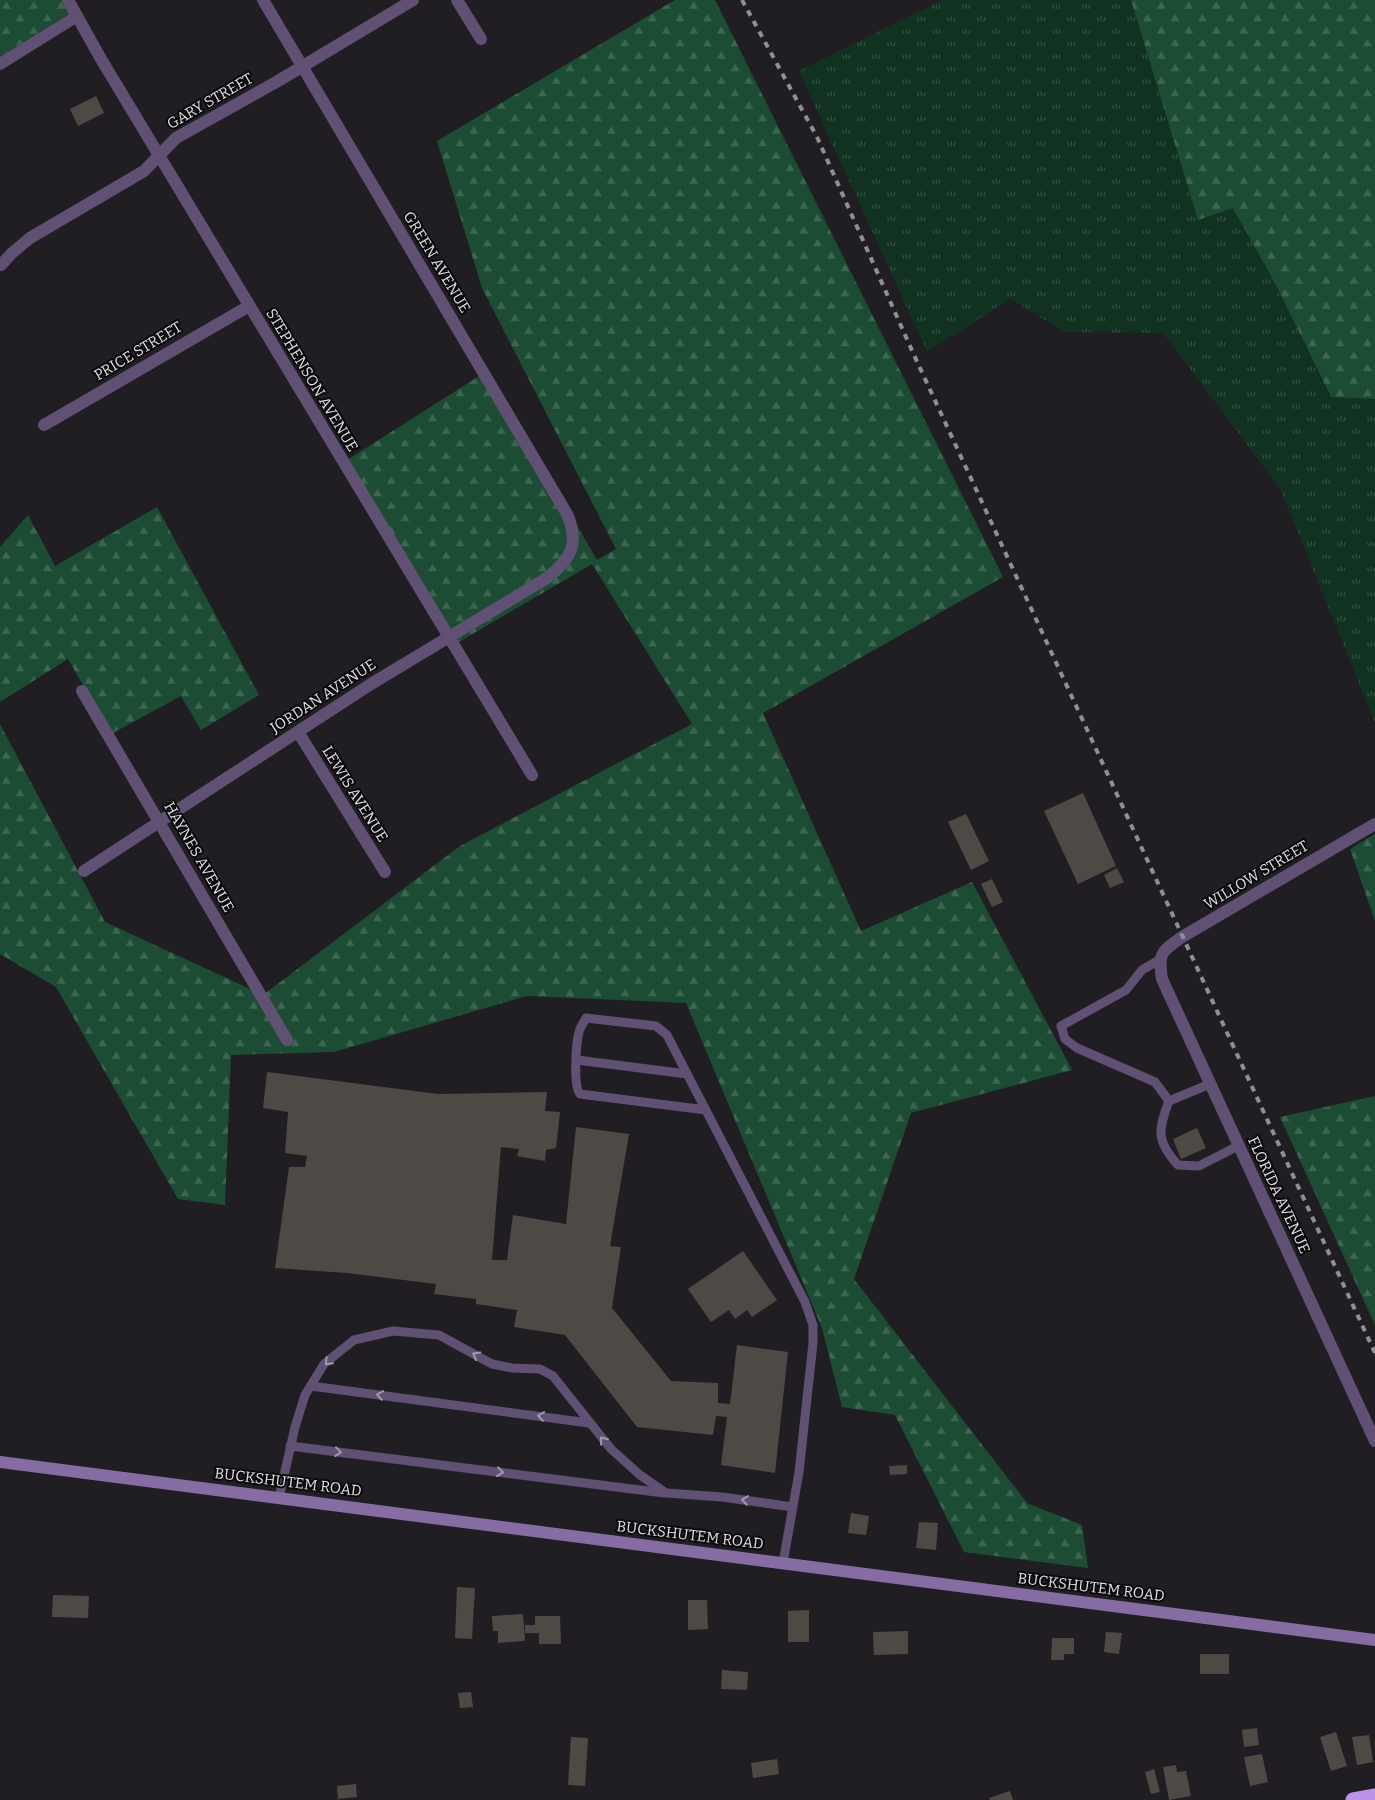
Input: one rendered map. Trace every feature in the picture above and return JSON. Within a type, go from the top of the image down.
[{"type":"highway","points":[[1353,1800],[1375,1797]]},
{"type":"main road","name":"BUCKSHUTEM ROAD","points":[[0,1462],[1375,1640]]},
{"type":"street","name":"STEPHENSON AVENUE","points":[[68,0],[159,156],[447,637],[532,775]]},
{"type":"street","name":"GREEN AVENUE","points":[[263,0],[566,514],[573,531],[573,544]]},
{"type":"street","name":"GARY STREET","points":[[0,266],[12,252],[30,238],[144,170],[176,138],[413,0]]},
{"type":"street","points":[[457,0],[481,39]]},
{"type":"street","points":[[0,64],[77,16]]},
{"type":"street","name":"PRICE STREET","points":[[44,425],[249,306]]},
{"type":"street","name":"JORDAN AVENUE","points":[[84,871],[371,684],[547,578],[563,564],[573,544]]},
{"type":"street","name":"HAYNES AVENUE","points":[[82,691],[286,1040]]},
{"type":"street","name":"LEWIS AVENUE","points":[[298,732],[385,872]]},
{"type":"street","name":"WILLOW STREET","points":[[1159,960],[1163,951],[1182,937],[1375,824]]},
{"type":"street","name":"FLORIDA AVENUE","points":[[1159,960],[1162,980],[1375,1441]]},
{"type":"lane","points":[[1159,960],[1142,970],[1126,990],[1061,1026],[1065,1039],[1076,1048],[1155,1082],[1169,1102]]},
{"type":"lane","points":[[706,1110],[580,1094],[577,1090],[575,1079],[579,1032],[586,1018],[656,1026],[666,1035],[706,1110],[805,1302],[814,1325],[800,1462],[783,1563]]},
{"type":"lane","points":[[577,1060],[687,1074]]},
{"type":"lane","points":[[1210,1084],[1169,1102],[1160,1126],[1166,1152],[1178,1165],[1200,1166],[1238,1146]]},
{"type":"lane","points":[[279,1498],[290,1446],[305,1395],[324,1364],[354,1340],[393,1331],[438,1335],[492,1364],[512,1368],[540,1369],[553,1376],[611,1449],[640,1475],[666,1493]]},
{"type":"lane","points":[[311,1386],[589,1423]]},
{"type":"lane","points":[[290,1446],[793,1507]]},
{"type":"green space","points":[[0,0],[67,0],[73,11],[0,57]]},
{"type":"green space","points":[[675,0],[715,0],[1003,577],[763,713],[861,931],[972,882],[1072,1070],[911,1113],[854,1279],[1027,1503],[1082,1525],[1088,1568],[964,1552],[895,1415],[842,1407],[822,1328],[686,1003],[527,996],[334,1052],[231,1055],[225,1205],[178,1199],[56,987],[0,954],[0,724],[105,922],[263,995],[460,846],[692,724],[592,564],[452,646],[344,462],[487,371],[597,560],[616,549],[482,288],[437,141]]},
{"type":"green space","points":[[943,0],[1131,0],[1198,219],[1233,208],[1276,285],[1330,397],[1375,399],[1375,723],[1280,488],[1163,333],[1065,332],[1010,299],[927,352],[799,71]]},
{"type":"green space","points":[[1131,0],[1375,0],[1375,399],[1331,397],[1276,285],[1233,208],[1198,220]]},
{"type":"green space","points":[[157,507],[259,695],[201,730],[181,696],[111,734],[68,659],[0,702],[0,547],[28,515],[55,566]]},
{"type":"green space","points":[[1375,834],[1375,921],[1350,849]]},
{"type":"green space","points":[[1375,1096],[1375,1325],[1280,1117]]},
{"type":"building","points":[[96,96],[104,113],[78,126],[70,109]]},
{"type":"building","points":[[1083,793],[1116,866],[1078,884],[1044,811]]},
{"type":"building","points":[[966,814],[989,861],[971,870],[948,822]]},
{"type":"building","points":[[1117,868],[1124,882],[1110,888],[1104,875]]},
{"type":"building","points":[[992,879],[1003,902],[992,907],[981,884]]},
{"type":"building","points":[[267,1072],[438,1094],[547,1092],[545,1111],[560,1112],[556,1148],[546,1150],[545,1161],[517,1156],[519,1149],[501,1147],[492,1260],[507,1260],[513,1215],[566,1224],[576,1127],[629,1134],[610,1246],[621,1247],[612,1308],[671,1381],[718,1383],[718,1403],[730,1404],[737,1345],[788,1352],[775,1473],[721,1465],[727,1417],[716,1416],[713,1435],[637,1427],[565,1335],[514,1327],[517,1310],[476,1304],[476,1299],[434,1294],[436,1284],[347,1273],[275,1268],[289,1167],[305,1167],[307,1156],[285,1153],[288,1112],[263,1108]]},
{"type":"building","points":[[1197,1128],[1206,1148],[1181,1159],[1173,1139]]},
{"type":"building","points":[[743,1251],[777,1300],[752,1317],[747,1310],[735,1319],[729,1310],[711,1322],[688,1289]]},
{"type":"building","points":[[907,1465],[907,1474],[890,1475],[889,1466]]},
{"type":"building","points":[[851,1513],[869,1516],[866,1535],[848,1533]]},
{"type":"building","points":[[919,1522],[938,1523],[936,1550],[916,1548]]},
{"type":"building","points":[[457,1587],[475,1588],[472,1639],[455,1638]]},
{"type":"building","points":[[53,1595],[89,1596],[88,1618],[52,1617]]},
{"type":"building","points":[[688,1600],[707,1600],[708,1629],[688,1630]]},
{"type":"building","points":[[809,1610],[809,1642],[788,1642],[788,1611]]},
{"type":"building","points":[[523,1614],[525,1641],[498,1643],[498,1631],[493,1631],[492,1616]]},
{"type":"building","points":[[535,1616],[560,1616],[561,1644],[539,1644],[539,1633],[525,1633],[525,1625],[535,1625]]},
{"type":"building","points":[[908,1631],[908,1654],[874,1655],[873,1632]]},
{"type":"building","points":[[1106,1632],[1122,1633],[1119,1654],[1104,1652]]},
{"type":"building","points":[[1052,1638],[1074,1638],[1074,1654],[1064,1654],[1064,1660],[1051,1660]]},
{"type":"building","points":[[1200,1654],[1229,1654],[1229,1674],[1200,1674]]},
{"type":"building","points":[[722,1670],[748,1672],[747,1690],[721,1689]]},
{"type":"building","points":[[471,1692],[473,1707],[460,1708],[458,1693]]},
{"type":"building","points":[[1257,1728],[1259,1745],[1244,1747],[1242,1730]]},
{"type":"building","points":[[1336,1732],[1347,1766],[1331,1771],[1320,1737]]},
{"type":"building","points":[[1369,1735],[1373,1762],[1357,1765],[1352,1737]]},
{"type":"building","points":[[571,1737],[588,1738],[585,1786],[568,1785]]},
{"type":"building","points":[[1262,1754],[1268,1782],[1250,1786],[1244,1757]]},
{"type":"building","points":[[777,1759],[779,1774],[753,1778],[751,1763]]},
{"type":"building","points":[[1176,1765],[1177,1772],[1186,1771],[1191,1796],[1169,1800],[1163,1767]]},
{"type":"building","points":[[1154,1769],[1160,1792],[1151,1794],[1145,1772]]},
{"type":"building","points":[[356,1784],[357,1797],[338,1799],[337,1786]]},
{"type":"building","points":[[1010,1791],[1013,1800],[990,1800],[989,1798]]},
{"type":"railway","points":[[742,0],[817,137],[914,355],[1375,1353]]}]
